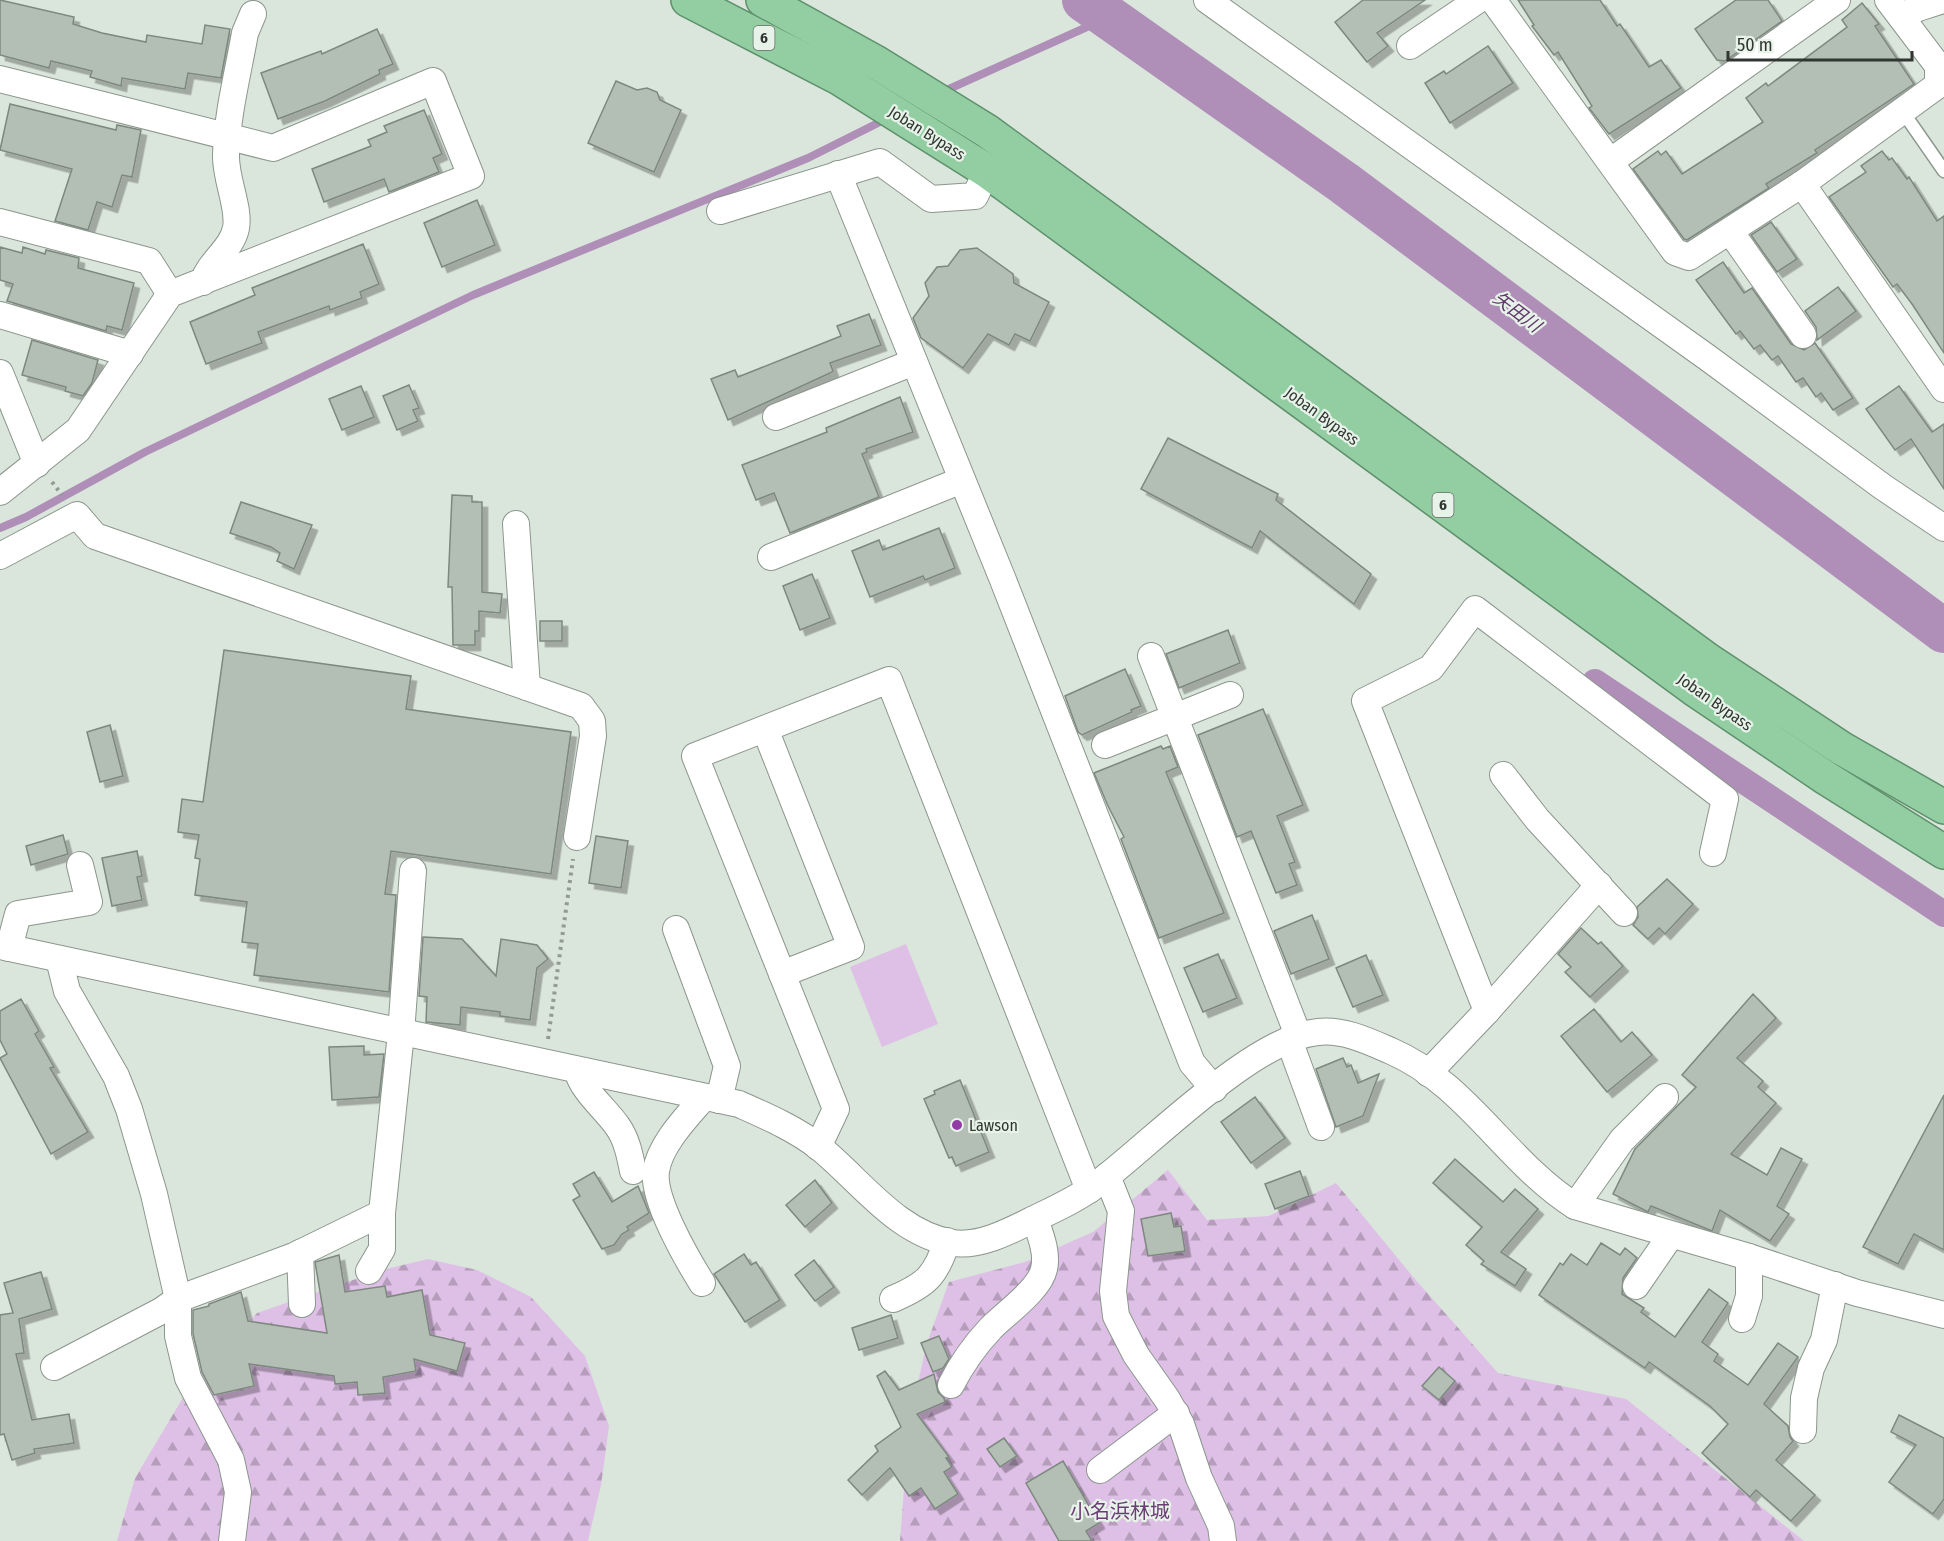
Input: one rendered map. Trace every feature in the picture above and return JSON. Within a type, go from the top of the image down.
[{"type":"highway","name":"Joban Bypass","points":[[688,0],[839,78],[987,171],[1694,689],[1827,778],[1944,852]]},
{"type":"highway","name":"Joban Bypass","points":[[764,0],[877,63],[987,131],[1708,660],[1842,748],[1944,807]]},
{"type":"street","points":[[1207,0],[1708,358],[1883,487],[1944,528]]},
{"type":"street","points":[[1410,46],[1478,0]]},
{"type":"street","points":[[1493,0],[1675,252],[1683,256],[1694,255],[1802,184],[1934,89],[1940,79],[1938,66],[1905,6],[1943,0]]},
{"type":"street","points":[[1611,161],[1837,0]]},
{"type":"street","points":[[203,282],[207,269],[231,240],[237,227],[226,169],[228,136],[245,33],[253,14]]},
{"type":"street","points":[[0,79],[273,148],[433,81],[471,176],[170,294],[78,430],[0,492]]},
{"type":"street","points":[[720,211],[880,162],[931,199],[975,196],[987,171]]},
{"type":"street","points":[[838,174],[962,480],[1192,1063],[1214,1089]]},
{"type":"street","points":[[1802,184],[1944,389]]},
{"type":"street","points":[[0,222],[149,261],[170,294]]},
{"type":"street","points":[[1730,231],[1803,335]]},
{"type":"street","points":[[0,315],[130,354]]},
{"type":"street","points":[[776,417],[914,362]]},
{"type":"street","points":[[0,373],[37,464]]},
{"type":"street","points":[[771,557],[962,480]]},
{"type":"street","points":[[0,555],[77,515],[95,536],[581,706],[592,721],[593,736],[577,837]]},
{"type":"street","points":[[516,524],[527,687]]},
{"type":"street","points":[[1487,1011],[1365,701],[1431,668],[1475,609],[1725,799],[1713,854]]},
{"type":"street","points":[[1151,656],[1293,1038],[1321,1127]]},
{"type":"street","points":[[818,1147],[836,1109],[695,756],[889,680],[1098,1183],[1121,1211],[1113,1291],[1116,1316],[1136,1356],[1176,1413],[1208,1501],[1221,1526],[1223,1541]]},
{"type":"street","points":[[1105,745],[1230,695]]},
{"type":"street","points":[[765,729],[850,947],[782,974]]},
{"type":"street","points":[[1503,775],[1537,819],[1623,913]]},
{"type":"street","points":[[80,865],[89,902],[18,914],[5,947],[739,1104],[791,1127],[818,1147],[893,1215],[930,1237],[947,1241],[980,1240],[1000,1235],[1035,1219],[1098,1183],[1249,1061],[1293,1038],[1320,1031],[1350,1035],[1394,1052],[1428,1073],[1487,1125],[1526,1170],[1549,1190],[1575,1206],[1835,1285],[1944,1315]]},
{"type":"street","points":[[369,1271],[382,1249],[382,1214],[401,1033],[413,871]]},
{"type":"street","points":[[1428,1073],[1487,1011],[1599,885]]},
{"type":"street","points":[[676,929],[726,1066],[711,1098],[665,1149],[656,1172],[663,1205],[679,1245],[702,1283]]},
{"type":"street","points":[[59,959],[67,991],[116,1076],[129,1109],[154,1194],[178,1299],[178,1336],[188,1378],[231,1460],[238,1492],[232,1541]]},
{"type":"street","points":[[577,1070],[580,1082],[619,1129],[628,1147],[633,1171]]},
{"type":"street","points":[[1575,1206],[1622,1140],[1665,1097]]},
{"type":"street","points":[[54,1367],[161,1311],[178,1299],[300,1253],[382,1214]]},
{"type":"street","points":[[951,1385],[958,1370],[990,1330],[1037,1284],[1044,1272],[1044,1249],[1035,1219]]},
{"type":"street","points":[[1636,1286],[1671,1235]]},
{"type":"street","points":[[893,1299],[920,1286],[933,1275],[947,1241]]},
{"type":"street","points":[[300,1253],[302,1304]]},
{"type":"street","points":[[1742,1319],[1749,1296],[1749,1257]]},
{"type":"street","points":[[1803,1430],[1806,1388],[1811,1368],[1824,1340],[1835,1285]]},
{"type":"street","points":[[1100,1470],[1176,1413]]},
{"type":"lane","points":[[1903,112],[1944,171]]},
{"type":"path","points":[[37,464],[77,515]]},
{"type":"path","points":[[544,1063],[577,837]]},
{"type":"green space","points":[[906,944],[938,1024],[882,1047],[850,967]]},
{"type":"green space","points":[[1168,1170],[1207,1220],[1269,1216],[1336,1183],[1414,1278],[1498,1373],[1626,1399],[1804,1541],[900,1541],[909,1425],[926,1346],[949,1282],[1025,1262],[1093,1232]]},
{"type":"green space","points":[[428,1259],[477,1270],[531,1297],[585,1356],[609,1426],[601,1485],[588,1541],[117,1541],[135,1478],[181,1401],[199,1372],[229,1345],[257,1313],[382,1270]]},
{"type":"building","points":[[0,0],[74,17],[73,24],[146,42],[147,35],[202,44],[205,25],[230,29],[221,78],[188,73],[185,89],[122,78],[121,86],[90,77],[92,71],[51,61],[49,68],[0,55]]},
{"type":"building","points":[[1363,0],[1425,0],[1377,33],[1388,46],[1367,62],[1335,22]]},
{"type":"building","points":[[1518,0],[1600,0],[1617,26],[1620,24],[1649,67],[1661,60],[1681,88],[1609,134],[1589,108],[1592,106],[1558,52],[1554,55],[1532,26],[1534,25]]},
{"type":"building","points":[[1736,0],[1768,0],[1782,21],[1725,61],[1717,60],[1695,29]]},
{"type":"building","points":[[1862,3],[1879,24],[1875,26],[1914,84],[1815,150],[1817,153],[1766,184],[1769,188],[1687,240],[1684,239],[1633,169],[1658,151],[1661,155],[1666,151],[1682,174],[1763,122],[1746,98],[1766,83],[1768,86],[1847,27],[1842,20]]},
{"type":"building","points":[[377,29],[393,64],[379,70],[380,74],[325,101],[278,119],[261,73],[321,51],[322,54]]},
{"type":"building","points":[[1488,46],[1513,83],[1450,123],[1425,83],[1444,71],[1446,74]]},
{"type":"building","points":[[616,81],[637,90],[647,88],[657,92],[660,100],[681,110],[654,172],[588,143]]},
{"type":"building","points":[[10,104],[116,130],[117,125],[141,130],[132,177],[122,175],[112,207],[97,202],[88,230],[55,221],[72,169],[0,150]]},
{"type":"building","points":[[424,110],[442,154],[433,158],[439,172],[389,192],[384,179],[324,202],[312,169],[371,146],[368,140],[387,132],[384,126]]},
{"type":"building","points":[[1882,151],[1889,160],[1892,158],[1907,179],[1909,177],[1937,221],[1944,216],[1944,353],[1912,304],[1897,284],[1893,287],[1829,197],[1866,172],[1861,166]]},
{"type":"building","points":[[477,200],[495,245],[442,267],[424,223]]},
{"type":"building","points":[[1771,222],[1797,259],[1777,272],[1751,235]]},
{"type":"building","points":[[363,244],[379,284],[360,292],[362,298],[330,310],[329,306],[258,332],[262,343],[206,364],[190,322],[255,295],[252,288]]},
{"type":"building","points":[[0,247],[22,253],[23,247],[45,254],[46,250],[79,258],[78,268],[134,283],[122,330],[107,326],[106,331],[7,301],[13,284],[0,280]]},
{"type":"building","points":[[977,248],[1013,274],[1014,283],[1049,302],[1030,341],[1015,334],[1009,345],[988,334],[963,368],[921,338],[913,318],[929,296],[925,283],[937,267],[948,266],[960,250]]},
{"type":"building","points":[[1723,262],[1744,293],[1752,288],[1791,344],[1804,350],[1815,343],[1853,398],[1833,410],[1821,393],[1816,397],[1803,378],[1796,382],[1778,356],[1772,360],[1760,345],[1754,349],[1740,331],[1736,334],[1696,280]]},
{"type":"building","points":[[1838,287],[1856,311],[1817,340],[1816,327],[1805,311]]},
{"type":"building","points":[[869,314],[881,345],[830,363],[833,371],[830,373],[728,420],[711,379],[735,370],[738,377],[841,336],[837,326]]},
{"type":"building","points":[[32,340],[98,360],[92,383],[83,396],[65,391],[66,387],[22,375]]},
{"type":"building","points":[[409,385],[419,408],[413,410],[418,421],[397,430],[383,396]]},
{"type":"building","points":[[361,386],[374,417],[342,430],[329,399]]},
{"type":"building","points":[[1899,386],[1932,432],[1944,424],[1944,489],[1911,439],[1895,450],[1866,409]]},
{"type":"building","points":[[900,397],[913,432],[866,449],[867,452],[862,454],[879,497],[790,533],[774,493],[756,500],[742,465],[827,432],[826,428]]},
{"type":"building","points":[[1168,438],[1278,494],[1276,500],[1371,574],[1354,604],[1260,531],[1252,548],[1141,489]]},
{"type":"building","points":[[452,495],[472,496],[472,502],[482,502],[482,592],[502,594],[500,613],[479,611],[479,631],[475,631],[475,645],[453,645],[452,587],[448,587]]},
{"type":"building","points":[[241,502],[312,525],[294,569],[277,561],[280,553],[271,547],[230,533]]},
{"type":"building","points":[[939,528],[955,568],[925,580],[923,576],[870,597],[852,551],[879,540],[883,550]]},
{"type":"building","points":[[812,574],[830,618],[800,630],[783,586]]},
{"type":"building","points":[[540,621],[562,621],[562,641],[540,641]]},
{"type":"building","points":[[1228,630],[1240,663],[1179,688],[1166,654]]},
{"type":"building","points":[[224,650],[411,676],[406,709],[571,732],[551,874],[391,851],[385,894],[396,895],[389,992],[254,975],[258,944],[242,942],[247,902],[195,895],[200,859],[195,858],[199,835],[178,832],[182,799],[203,802]]},
{"type":"building","points":[[1125,669],[1141,706],[1082,735],[1078,732],[1065,696]]},
{"type":"building","points":[[1263,709],[1303,805],[1277,816],[1295,862],[1289,864],[1297,885],[1276,893],[1251,831],[1237,837],[1198,735]]},
{"type":"building","points":[[110,725],[123,776],[100,782],[87,732]]},
{"type":"building","points":[[1161,746],[1163,749],[1170,746],[1178,767],[1166,772],[1224,913],[1159,938],[1121,839],[1124,837],[1094,773]]},
{"type":"building","points":[[63,835],[68,854],[31,865],[26,846]]},
{"type":"building","points":[[596,836],[628,841],[621,888],[589,883]]},
{"type":"building","points":[[137,851],[142,876],[137,877],[142,900],[112,906],[102,858]]},
{"type":"building","points":[[1667,879],[1693,904],[1665,934],[1659,928],[1648,939],[1633,925],[1638,917],[1637,907]]},
{"type":"building","points":[[1312,915],[1329,959],[1291,974],[1274,931]]},
{"type":"building","points":[[1581,928],[1598,944],[1601,942],[1623,966],[1590,997],[1565,972],[1571,967],[1558,954]]},
{"type":"building","points":[[423,937],[462,939],[496,976],[501,939],[537,945],[548,959],[537,968],[530,1020],[500,1016],[500,1012],[461,1007],[460,1025],[426,1022],[427,997],[419,996]]},
{"type":"building","points":[[1218,954],[1237,998],[1203,1012],[1184,968]]},
{"type":"building","points":[[1366,955],[1383,995],[1353,1007],[1336,968]]},
{"type":"building","points":[[1753,994],[1776,1018],[1737,1058],[1763,1081],[1758,1087],[1776,1103],[1731,1154],[1767,1175],[1781,1148],[1802,1159],[1777,1206],[1789,1214],[1770,1241],[1720,1210],[1712,1231],[1651,1206],[1648,1212],[1613,1194],[1635,1149],[1696,1087],[1682,1075]]},
{"type":"building","points":[[21,999],[39,1031],[35,1034],[54,1067],[50,1068],[88,1132],[51,1154],[0,1058],[7,1054],[0,1040],[0,1011]]},
{"type":"building","points":[[1594,1009],[1621,1042],[1632,1032],[1652,1055],[1607,1092],[1561,1036]]},
{"type":"building","points":[[364,1046],[364,1055],[384,1054],[379,1097],[332,1100],[329,1047]]},
{"type":"building","points":[[1343,1058],[1347,1067],[1351,1065],[1358,1083],[1379,1074],[1363,1116],[1336,1127],[1316,1069]]},
{"type":"building","name":"Lawson","points":[[960,1080],[989,1152],[956,1166],[952,1157],[949,1158],[924,1099],[935,1094],[934,1091]]},
{"type":"building","points":[[1944,1095],[1944,1250],[1914,1234],[1898,1264],[1863,1247]]},
{"type":"building","points":[[1255,1097],[1285,1138],[1251,1163],[1221,1122]]},
{"type":"building","points":[[1455,1159],[1503,1202],[1515,1189],[1538,1209],[1501,1252],[1526,1269],[1515,1286],[1481,1264],[1484,1261],[1466,1245],[1482,1227],[1433,1183]]},
{"type":"building","points":[[1300,1171],[1309,1196],[1275,1209],[1265,1184]]},
{"type":"building","points":[[594,1172],[612,1202],[638,1186],[649,1213],[627,1227],[629,1230],[622,1234],[614,1245],[602,1249],[573,1200],[580,1196],[573,1184]]},
{"type":"building","points":[[815,1180],[832,1203],[805,1227],[786,1205]]},
{"type":"building","points":[[1171,1213],[1174,1227],[1181,1226],[1185,1251],[1148,1256],[1141,1219]]},
{"type":"building","points":[[1601,1243],[1620,1255],[1625,1248],[1637,1258],[1623,1278],[1622,1294],[1644,1308],[1641,1312],[1675,1337],[1709,1289],[1728,1303],[1702,1342],[1718,1354],[1714,1361],[1748,1385],[1778,1343],[1798,1357],[1764,1404],[1788,1426],[1793,1441],[1776,1460],[1815,1495],[1791,1521],[1756,1490],[1750,1497],[1702,1453],[1728,1424],[1710,1406],[1649,1362],[1645,1368],[1539,1295],[1560,1263],[1563,1265],[1571,1254],[1587,1265]]},
{"type":"building","points":[[744,1254],[751,1265],[756,1262],[780,1300],[745,1322],[714,1274]]},
{"type":"building","points":[[339,1255],[345,1292],[385,1286],[387,1297],[422,1290],[430,1335],[465,1343],[457,1371],[414,1359],[416,1371],[383,1377],[385,1393],[358,1395],[357,1382],[335,1384],[334,1376],[249,1364],[254,1386],[214,1395],[202,1372],[193,1334],[193,1310],[209,1306],[209,1304],[241,1292],[248,1321],[327,1333],[315,1262]]},
{"type":"building","points":[[814,1260],[834,1287],[815,1301],[795,1275]]},
{"type":"building","points":[[41,1272],[52,1309],[19,1319],[24,1353],[16,1354],[32,1420],[69,1414],[74,1443],[34,1449],[35,1453],[12,1460],[4,1434],[0,1435],[0,1315],[13,1313],[4,1283]]},
{"type":"building","points":[[891,1315],[898,1338],[859,1350],[852,1328]]},
{"type":"building","points":[[939,1336],[949,1359],[943,1368],[933,1372],[921,1343]]},
{"type":"building","points":[[1439,1367],[1455,1381],[1439,1400],[1422,1386]]},
{"type":"building","points":[[885,1371],[899,1390],[934,1374],[938,1392],[944,1398],[945,1402],[917,1414],[949,1457],[946,1458],[952,1467],[944,1472],[958,1494],[935,1509],[921,1488],[909,1496],[890,1468],[862,1495],[848,1480],[878,1451],[875,1446],[901,1427],[877,1376]]},
{"type":"building","points":[[1899,1415],[1944,1438],[1944,1499],[1933,1514],[1889,1482],[1916,1445],[1891,1432]]},
{"type":"building","points":[[1004,1438],[1017,1456],[1000,1467],[987,1449]]},
{"type":"building","points":[[1063,1461],[1099,1523],[1086,1531],[1092,1541],[1059,1541],[1026,1483]]},
{"type":"waterway","name":"矢田川","points":[[1084,0],[1344,183],[1944,631]]},
{"type":"waterway","points":[[940,93],[1107,18]]},
{"type":"waterway","points":[[0,528],[26,517],[145,452],[473,295],[808,158],[886,119]]},
{"type":"waterway","points":[[1595,682],[1944,914]]},
{"type":"place","name":"Lawson","points":[[957,1125]]},
{"type":"district","name":"小名浜林城","points":[[1120,1511]]}]
